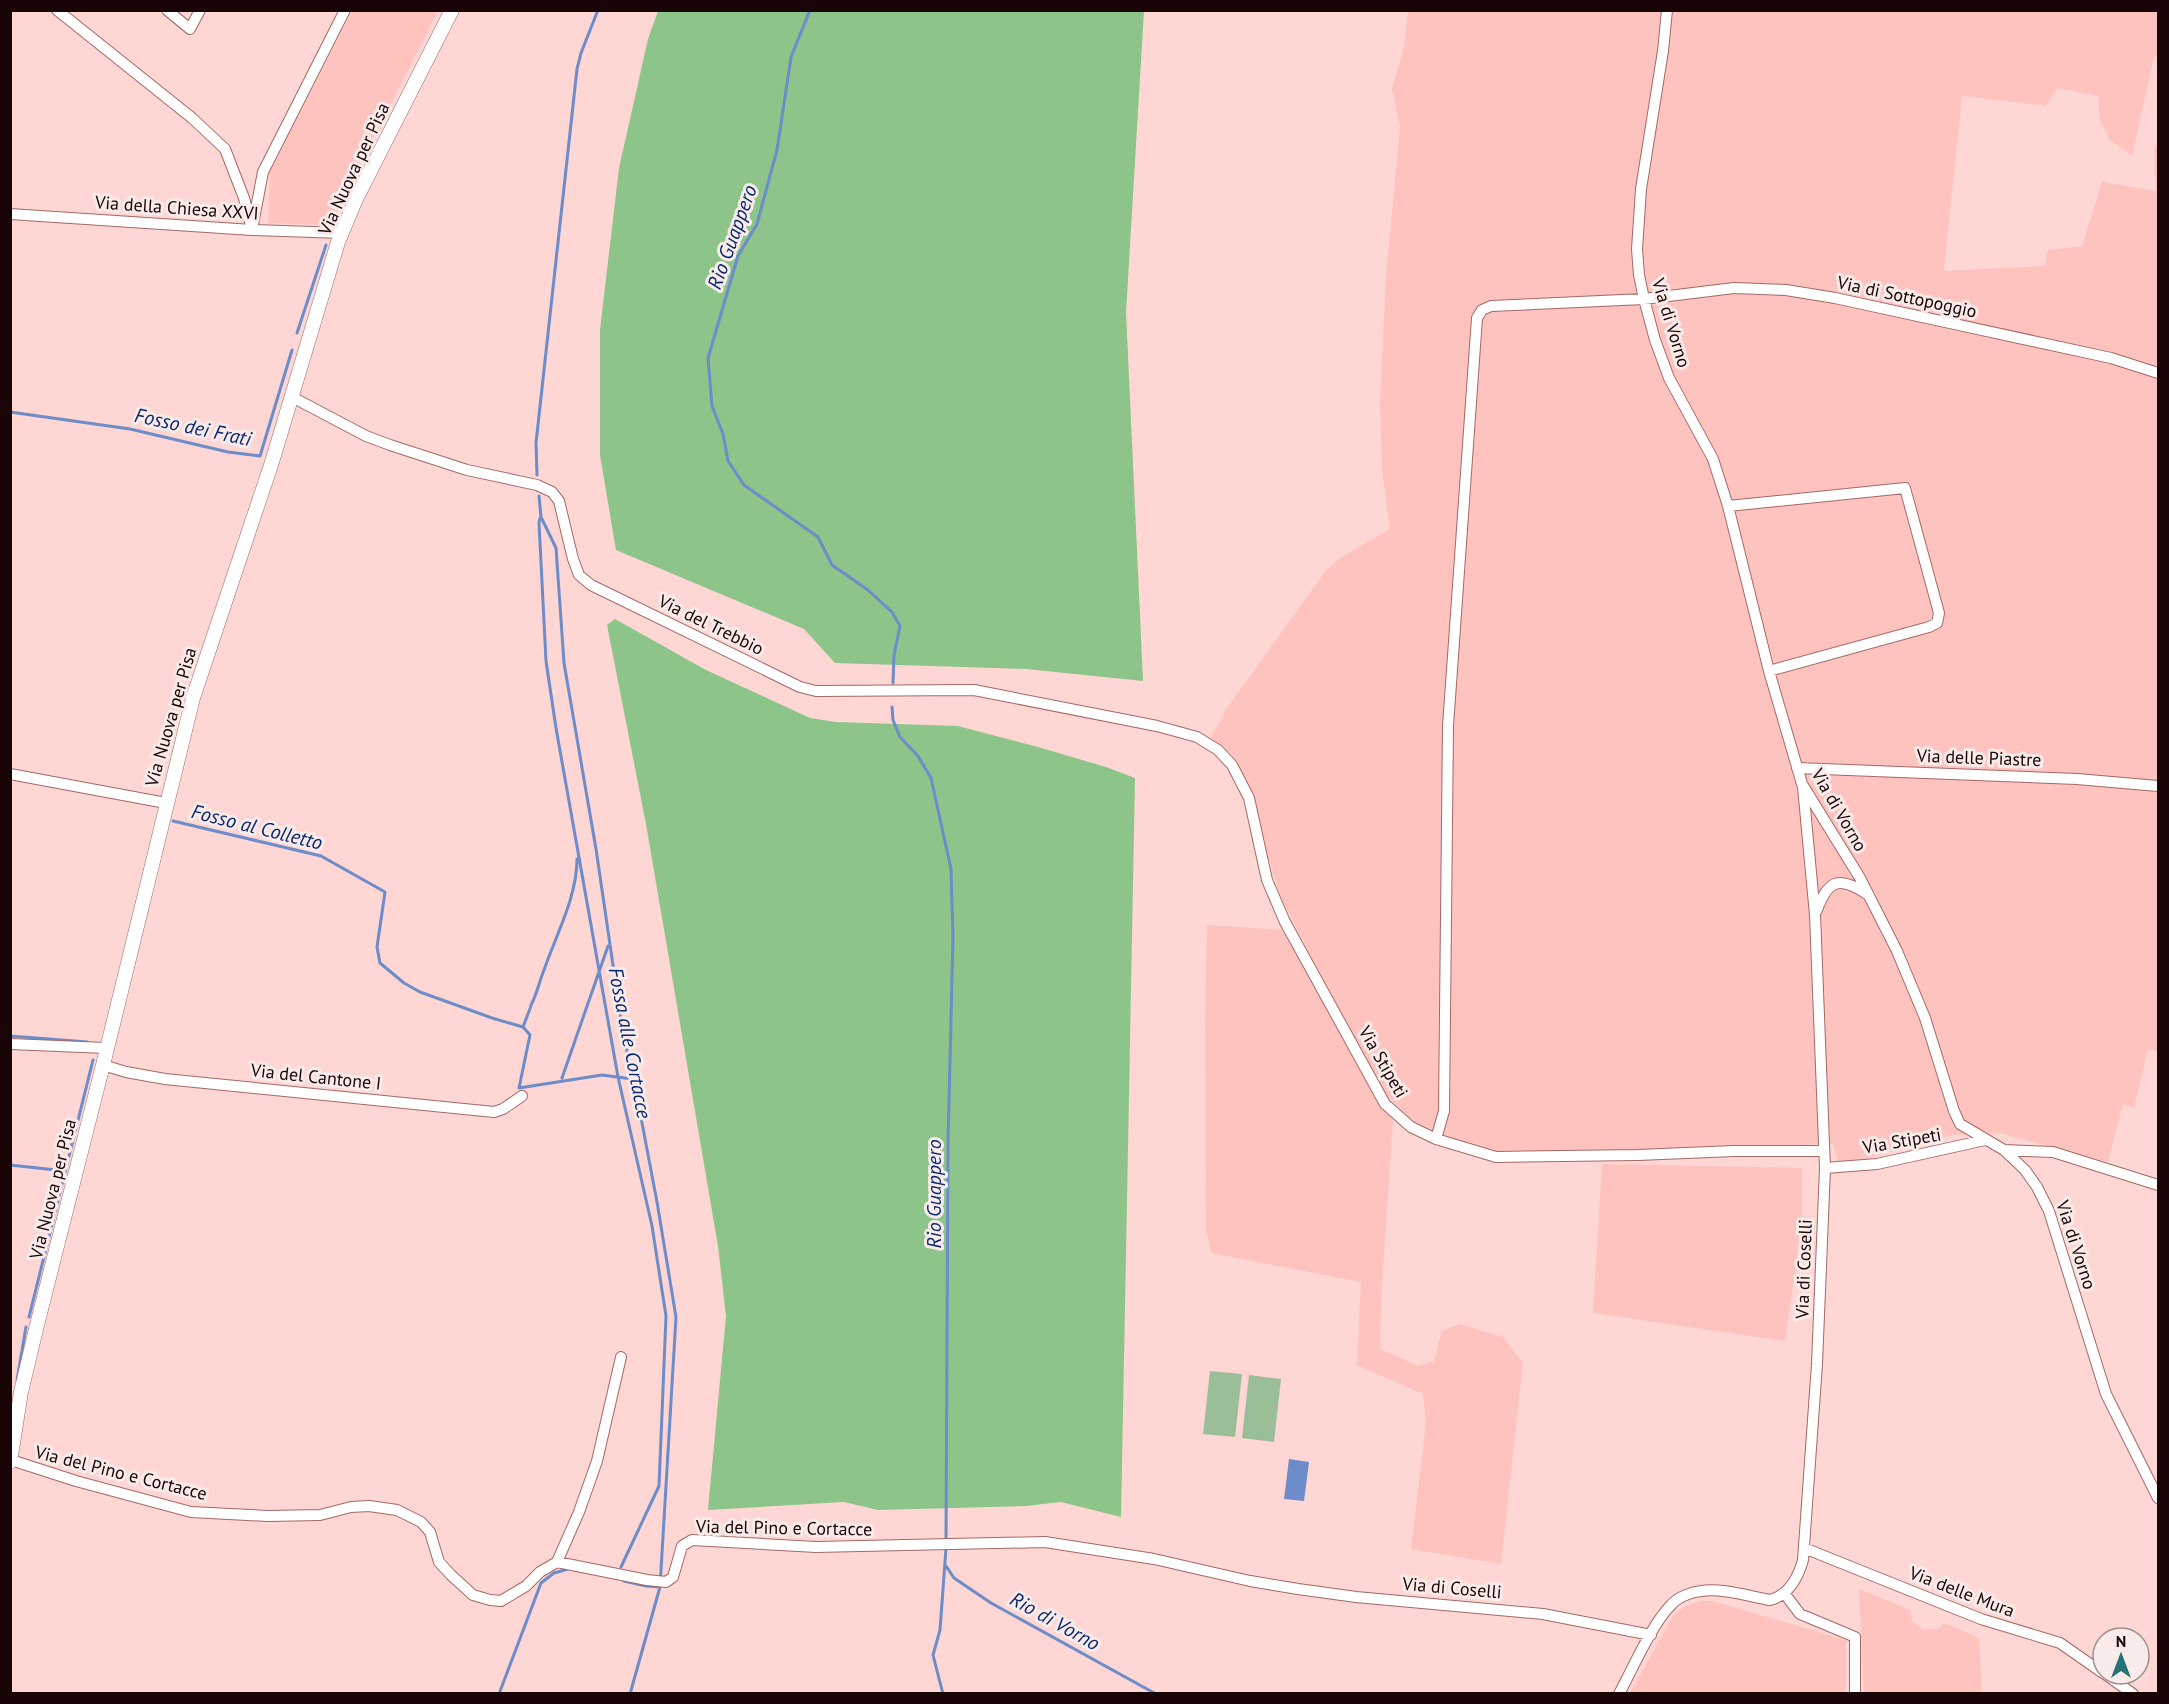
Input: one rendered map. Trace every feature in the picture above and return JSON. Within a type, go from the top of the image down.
[{"type":"main road","name":"Via Nuova per Pisa","points":[[11,1461],[29,1358],[193,698],[272,462],[342,232],[356,199],[452,10]]},
{"type":"street","points":[[57,10],[192,118],[225,149],[244,198],[252,230]]},
{"type":"street","points":[[167,10],[190,29],[200,10]]},
{"type":"street","points":[[252,230],[263,172],[345,10]]},
{"type":"street","name":"Via di Vorno","points":[[1667,10],[1663,51],[1642,179],[1637,249],[1639,275],[1655,340],[1669,378],[1713,459],[1728,506],[1769,671],[1802,784],[1860,878],[1897,951],[1925,1018],[1960,1124],[2004,1150],[2025,1170],[2049,1211],[2106,1394],[2158,1498]]},
{"type":"street","name":"Via della Chiesa XXVI","points":[[10,213],[252,230],[342,232]]},
{"type":"street","name":"Via di Sottopoggio","points":[[1436,1140],[1444,1111],[1448,726],[1478,318],[1482,310],[1491,306],[1644,299],[1734,288],[1795,291],[2111,358],[2158,374]]},
{"type":"street","name":"Via del Trebbio","points":[[292,397],[366,436],[390,445],[467,470],[537,485],[552,492],[559,501],[579,575],[591,585],[800,687],[816,691],[974,690],[1156,726],[1197,737]]},
{"type":"street","points":[[1728,506],[1905,488],[1939,613],[1937,623],[1929,627],[1769,671]]},
{"type":"street","name":"Via Stipeti","points":[[1197,737],[1218,750],[1232,765],[1249,798],[1268,880],[1285,922],[1385,1104],[1411,1127],[1436,1140],[1496,1157],[1824,1151]]},
{"type":"street","name":"Via delle Piastre","points":[[1797,768],[2077,779],[2158,786]]},
{"type":"street","points":[[10,774],[166,803]]},
{"type":"street","name":"Via di Coselli","points":[[1784,1593],[1799,1574],[1804,1548],[1817,1364],[1825,1168],[1815,915],[1802,784]]},
{"type":"street","points":[[1815,915],[1823,894],[1832,886],[1844,882],[1867,894]]},
{"type":"street","points":[[10,1044],[106,1048]]},
{"type":"street","name":"Via del Cantone I","points":[[103,1065],[126,1072],[165,1078],[494,1112],[503,1109],[522,1095]]},
{"type":"street","name":"Via Stipeti","points":[[1825,1168],[1893,1161],[1985,1140]]},
{"type":"street","points":[[2004,1150],[2053,1152],[2158,1185]]},
{"type":"street","points":[[557,1562],[579,1512],[597,1461],[621,1357]]},
{"type":"street","name":"Via del Pino e Cortacce","points":[[11,1461],[191,1512],[268,1516],[320,1515],[351,1507],[369,1506],[397,1510],[421,1522],[430,1532],[439,1562],[451,1575],[473,1594],[490,1600],[501,1601],[526,1586],[540,1572],[557,1562],[662,1582],[672,1577],[682,1546],[692,1540],[816,1547],[1045,1542],[1154,1559],[1250,1581]]},
{"type":"street","name":"Via delle Mura","points":[[1804,1548],[1982,1619],[2060,1643],[2091,1664]]},
{"type":"street","name":"Via di Coselli","points":[[1250,1581],[1356,1597],[1543,1614],[1651,1635]]},
{"type":"street","points":[[1619,1694],[1651,1635],[1671,1605],[1694,1592],[1716,1591],[1770,1600],[1784,1593],[1800,1614],[1855,1637],[1856,1694]]},
{"type":"shaded area","points":[[352,11],[438,11],[333,222],[328,225],[268,223],[270,172]]},
{"type":"shaded area","points":[[1408,11],[2158,11],[2158,57],[2154,57],[2132,156],[2110,140],[2100,120],[2098,96],[2057,88],[2046,106],[1962,96],[1944,271],[2045,266],[2048,250],[2082,246],[2102,182],[2156,191],[2154,147],[2158,146],[2158,1051],[2148,1049],[2134,1108],[2123,1104],[2108,1162],[2000,1133],[1952,1135],[1862,1160],[1838,1161],[1833,1144],[1562,1154],[1494,1152],[1448,1137],[1414,1122],[1387,1096],[1365,1060],[1280,896],[1250,795],[1238,766],[1211,738],[1227,708],[1325,572],[1340,558],[1390,529],[1382,470],[1380,404],[1386,276],[1400,127],[1392,89],[1404,47]]},
{"type":"shaded area","points":[[1207,925],[1284,930],[1393,1122],[1382,1282],[1380,1349],[1418,1366],[1434,1361],[1442,1331],[1460,1324],[1503,1337],[1523,1363],[1501,1564],[1411,1549],[1426,1424],[1423,1394],[1357,1365],[1361,1282],[1211,1253],[1206,1229]]},
{"type":"shaded area","points":[[1602,1164],[1802,1168],[1802,1222],[1785,1341],[1593,1313]]},
{"type":"shaded area","points":[[1859,1589],[1910,1610],[1912,1621],[1923,1630],[1938,1629],[1944,1623],[1979,1638],[1982,1691],[1972,1694],[1864,1693]]},
{"type":"shaded area","points":[[1701,1601],[1712,1601],[1846,1640],[1846,1693],[1630,1693],[1673,1616],[1686,1606]]},
{"type":"green space","points":[[658,11],[1144,11],[1126,312],[1143,681],[1026,669],[835,663],[804,629],[616,550],[600,455],[600,330],[619,168],[648,39]]},
{"type":"green space","points":[[615,619],[706,670],[810,718],[836,722],[958,726],[1038,747],[1135,778],[1121,1517],[1061,1502],[1026,1506],[878,1510],[844,1502],[708,1510],[726,1316],[718,1246],[646,824],[607,625]]},
{"type":"green space","points":[[1210,1371],[1242,1374],[1235,1437],[1203,1434]]},
{"type":"green space","points":[[1249,1375],[1281,1379],[1274,1442],[1242,1438]]},
{"type":"water","points":[[1289,1459],[1309,1462],[1304,1501],[1284,1499]]},
{"type":"waterway","points":[[537,475],[536,443],[577,69],[598,10]]},
{"type":"waterway","name":"Rio Guappero","points":[[810,10],[791,57],[777,150],[757,224],[738,256],[708,358],[712,406],[723,434],[728,461],[744,485],[818,537],[832,565],[868,590],[892,612],[900,626],[894,655],[893,683]]},
{"type":"waterway","name":"Fosso dei Frati","points":[[297,333],[326,245]]},
{"type":"waterway","name":"Fosso dei Frati","points":[[10,412],[130,429],[228,452],[260,456],[292,350]]},
{"type":"waterway","points":[[539,496],[541,517],[556,548],[564,663],[596,849],[624,1040],[632,1070],[657,1202],[676,1317],[660,1587],[630,1694]]},
{"type":"waterway","name":"Fossa alle Cortacce","points":[[540,518],[546,661],[556,728],[618,1077],[652,1226],[666,1316],[659,1486],[621,1567]]},
{"type":"waterway","name":"Rio Guappero","points":[[892,707],[893,720],[900,737],[918,756],[931,778],[951,869],[953,936],[948,1143],[946,1541]]},
{"type":"waterway","name":"Fosso al Colletto","points":[[173,821],[321,856],[385,892],[377,947],[380,963],[404,983],[420,992],[523,1027],[530,1035],[519,1088],[602,1075],[632,1079]]},
{"type":"waterway","points":[[531,1005],[570,902],[577,859]]},
{"type":"waterway","points":[[562,1078],[608,946]]},
{"type":"waterway","points":[[523,1027],[531,1006]]},
{"type":"waterway","name":"Fosso al Colletto","points":[[10,1036],[87,1042]]},
{"type":"waterway","points":[[29,1317],[93,1060]]},
{"type":"waterway","points":[[10,1165],[65,1171]]},
{"type":"waterway","points":[[17,1380],[26,1327]]},
{"type":"waterway","name":"Rio Guappero","points":[[943,1694],[933,1655],[940,1630],[946,1548]]},
{"type":"waterway","name":"Rio di Vorno","points":[[946,1566],[954,1578],[991,1603],[1156,1694]]},
{"type":"waterway","points":[[499,1694],[541,1583],[554,1573],[568,1569]]},
{"type":"waterway","points":[[624,1581],[660,1587]]}]
